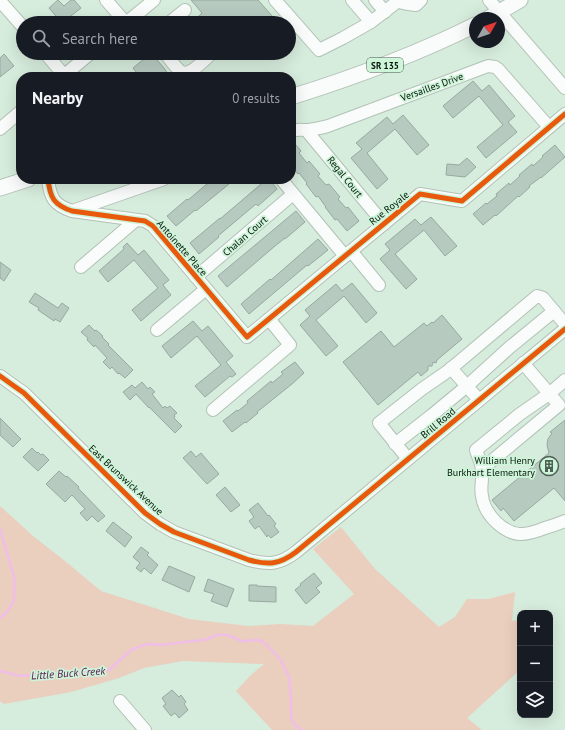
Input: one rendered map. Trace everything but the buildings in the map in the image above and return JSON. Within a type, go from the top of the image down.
[{"type":"main road","points":[[499,12],[520,0]]},
{"type":"main road","name":"SR 135","points":[[296,95],[386,65],[469,28]]},
{"type":"main road","points":[[0,188],[16,183]]},
{"type":"street","points":[[106,0],[126,16]]},
{"type":"street","points":[[137,16],[154,0]]},
{"type":"street","points":[[275,0],[289,16]]},
{"type":"street","points":[[352,0],[371,22]]},
{"type":"street","points":[[375,0],[385,12]]},
{"type":"street","points":[[296,24],[319,50],[371,22],[397,1],[416,5],[421,0]]},
{"type":"street","points":[[489,0],[493,12]]},
{"type":"street","points":[[0,1],[16,19]]},
{"type":"street","points":[[178,16],[185,10]]},
{"type":"street","points":[[505,26],[565,88]]},
{"type":"street","points":[[51,60],[61,72]]},
{"type":"street","points":[[69,72],[83,60]]},
{"type":"street","points":[[171,60],[180,71],[184,72]]},
{"type":"street","points":[[189,72],[204,60]]},
{"type":"street","name":"Versailles Drive","points":[[296,130],[316,129],[328,126],[488,66],[498,68],[549,127]]},
{"type":"street","name":"Rue Royale","points":[[269,319],[420,194],[462,201],[565,114]]},
{"type":"street","points":[[0,129],[16,115]]},
{"type":"street","name":"Regal Court","points":[[306,130],[384,224]]},
{"type":"street","name":"Antoinette Place","points":[[49,184],[51,196],[54,201],[58,205],[72,211],[145,221],[153,226],[247,337],[269,319]]},
{"type":"street","points":[[72,211],[150,184]]},
{"type":"street","points":[[285,184],[348,254],[379,285]]},
{"type":"street","name":"Chalan Court","points":[[196,277],[293,194]]},
{"type":"street","points":[[81,267],[136,220]]},
{"type":"street","points":[[158,330],[206,289]]},
{"type":"street","points":[[408,459],[379,423],[451,368],[537,296],[543,298],[565,324]]},
{"type":"street","points":[[396,444],[554,311]]},
{"type":"street","points":[[212,410],[290,345],[269,319]]},
{"type":"street","name":"Brill Road","points":[[322,530],[565,328]]},
{"type":"street","points":[[482,469],[559,405],[523,363]]},
{"type":"street","points":[[451,368],[479,400]]},
{"type":"street","name":"East Brunswick Avenue","points":[[0,376],[24,393],[148,515],[174,532],[249,560],[264,563],[286,559],[322,530]]},
{"type":"street","points":[[565,380],[476,450],[482,469],[481,495],[489,514],[495,521],[509,532],[518,534],[534,532],[565,521]]},
{"type":"street","points":[[120,701],[145,730]]},
{"type":"shaded area","points":[[0,506],[33,536],[101,591],[189,619],[248,626],[281,624],[313,626],[354,594],[313,549],[341,527],[375,569],[439,627],[455,617],[467,599],[489,599],[515,592],[512,621],[517,620],[517,673],[467,718],[482,730],[272,730],[236,691],[264,664],[183,661],[144,668],[119,678],[71,692],[4,704],[0,701]]},
{"type":"waterway","name":"Little Buck Creek","points":[[0,529],[15,580],[14,600],[7,612],[0,618]]},
{"type":"waterway","name":"Little Buck Creek","points":[[0,671],[21,676],[109,670],[131,650],[147,644],[161,645],[205,640],[217,635],[228,635],[241,641],[260,640],[267,645],[281,660],[289,677],[291,718],[295,725],[302,730]]},
{"type":"cycle path","points":[[49,184],[54,200],[66,209],[145,221],[153,226],[247,337],[420,194],[462,201],[565,114]]},
{"type":"cycle path","points":[[0,376],[24,393],[145,513],[160,524],[174,532],[249,560],[262,563],[273,563],[279,562],[296,552],[565,329]]},
{"type":"place","name":"William Henry Burkhart Elementary","points":[[549,466]]}]
